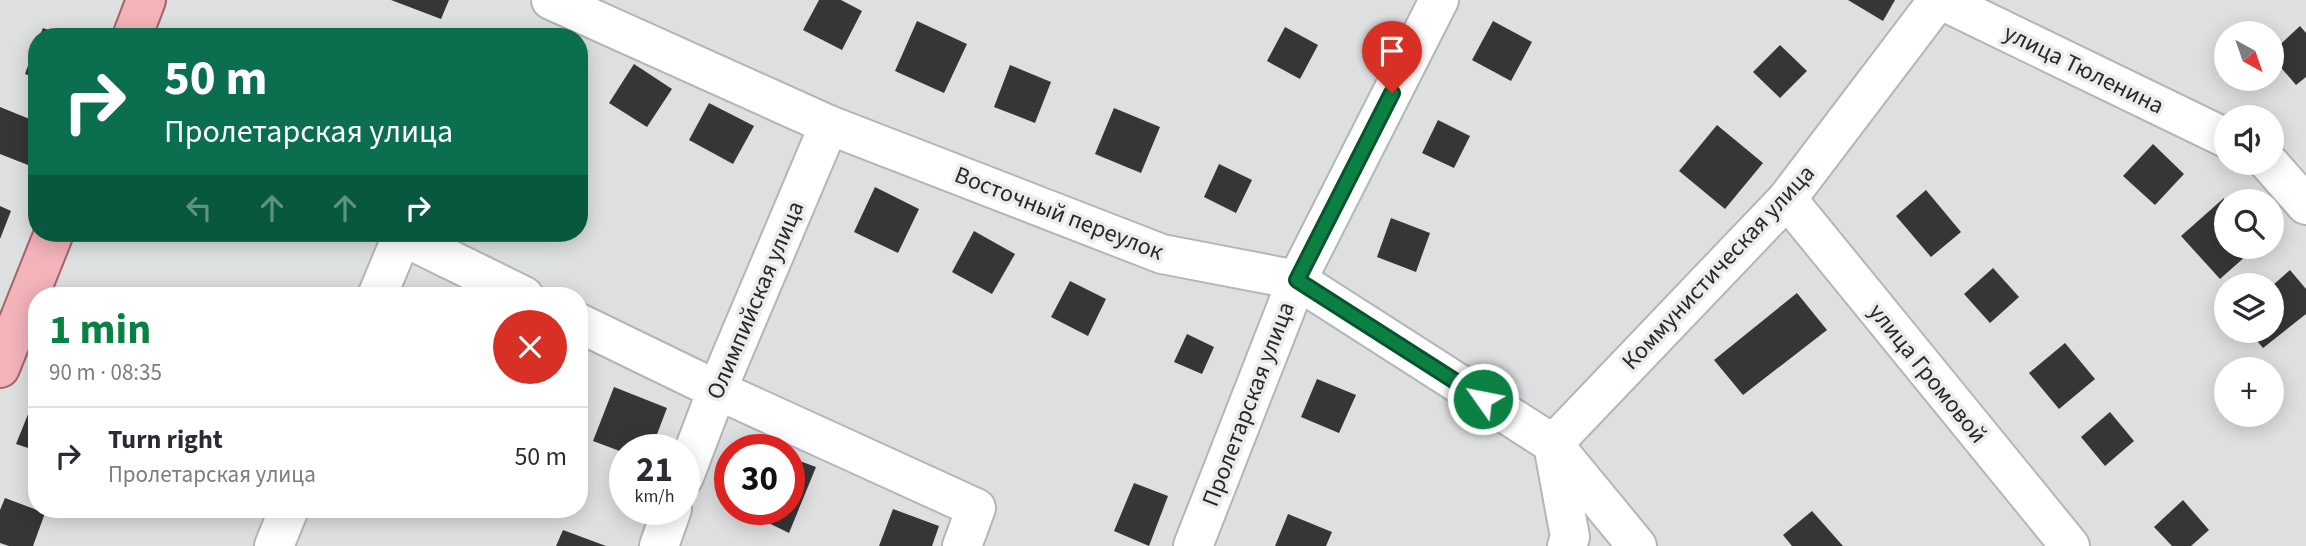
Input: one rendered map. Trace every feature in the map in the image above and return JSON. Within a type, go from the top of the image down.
[{"type":"main road","points":[[135,28],[146,0]]},
{"type":"main road","points":[[32,287],[50,242]]},
{"type":"main road","points":[[0,368],[28,298]]},
{"type":"street","name":"Восточный переулок","points":[[551,0],[829,125],[1162,254],[1297,280],[1553,444],[1637,546]]},
{"type":"street","name":"Пролетарская улица","points":[[1193,546],[1297,280],[1439,0]]},
{"type":"street","name":"улица Тюленина","points":[[1940,0],[2214,132]]},
{"type":"street","name":"Коммунистическая улица","points":[[1553,444],[1787,199],[1940,0]]},
{"type":"street","name":"Олимпийская улица","points":[[700,435],[829,125]]},
{"type":"street","points":[[2280,175],[2306,205]]},
{"type":"street","name":"улица Громовой","points":[[1787,199],[2070,546]]},
{"type":"street","points":[[381,287],[400,242]]},
{"type":"street","points":[[414,242],[506,287]]},
{"type":"street","points":[[588,327],[976,509],[962,546]]},
{"type":"street","points":[[1553,444],[1570,537],[1567,546]]},
{"type":"street","points":[[274,546],[285,518]]},
{"type":"street","points":[[659,546],[666,525]]},
{"type":"building","points":[[391,0],[449,0],[441,19]]},
{"type":"building","points":[[819,0],[841,0],[862,11],[842,50],[803,30]]},
{"type":"building","points":[[1848,0],[1895,0],[1883,21]]},
{"type":"building","points":[[917,21],[967,44],[944,93],[895,71]]},
{"type":"building","points":[[1493,21],[1532,42],[1511,81],[1472,60]]},
{"type":"building","points":[[2300,26],[2306,33],[2306,77],[2296,85],[2284,71],[2284,41]]},
{"type":"building","points":[[1285,27],[1318,45],[1300,79],[1267,61]]},
{"type":"building","points":[[1780,45],[1807,71],[1780,98],[1753,72]]},
{"type":"building","points":[[634,64],[672,89],[647,127],[609,103]]},
{"type":"building","points":[[1010,65],[1051,82],[1035,123],[994,107]]},
{"type":"building","points":[[709,103],[754,126],[733,164],[689,140]]},
{"type":"building","points":[[0,107],[28,118],[28,165],[0,154]]},
{"type":"building","points":[[1114,108],[1160,127],[1141,173],[1095,154]]},
{"type":"building","points":[[1438,120],[1470,136],[1454,168],[1422,153]]},
{"type":"building","points":[[1717,125],[1763,163],[1725,209],[1679,171]]},
{"type":"building","points":[[2153,144],[2184,174],[2155,205],[2123,176]]},
{"type":"building","points":[[1219,164],[1252,180],[1236,213],[1204,197]]},
{"type":"building","points":[[875,187],[919,209],[898,253],[854,232]]},
{"type":"building","points":[[1926,190],[1961,232],[1931,257],[1896,216]]},
{"type":"building","points":[[0,206],[11,211],[0,239]]},
{"type":"building","points":[[2214,207],[2214,259],[2242,259],[2227,273],[2215,273],[2181,236]]},
{"type":"building","points":[[1391,218],[1430,233],[1416,272],[1377,257]]},
{"type":"building","points":[[974,231],[1015,254],[992,294],[952,272]]},
{"type":"building","points":[[1993,268],[2019,297],[1990,323],[1964,294]]},
{"type":"building","points":[[2290,270],[2306,289],[2306,314],[2284,331],[2284,275]]},
{"type":"building","points":[[1070,281],[1106,299],[1088,336],[1051,317]]},
{"type":"building","points":[[1797,293],[1827,330],[1743,395],[1714,360]]},
{"type":"building","points":[[1187,334],[1214,347],[1202,374],[1174,362]]},
{"type":"building","points":[[2065,343],[2095,379],[2059,409],[2029,373]]},
{"type":"building","points":[[1317,379],[1356,395],[1339,433],[1301,417]]},
{"type":"building","points":[[614,387],[667,408],[657,434],[609,434],[609,447],[593,441]]},
{"type":"building","points":[[2110,412],[2134,441],[2105,466],[2081,437]]},
{"type":"building","points":[[28,414],[28,448],[16,444]]},
{"type":"building","points":[[805,463],[816,467],[805,494]]},
{"type":"building","points":[[1134,483],[1168,496],[1149,546],[1114,531]]},
{"type":"building","points":[[5,498],[28,507],[28,518],[43,518],[33,546],[9,546],[0,543],[0,510]]},
{"type":"building","points":[[2183,500],[2209,530],[2191,546],[2172,546],[2154,527]]},
{"type":"building","points":[[893,509],[939,526],[932,546],[879,546]]},
{"type":"building","points":[[1812,511],[1843,546],[1792,546],[1783,535]]},
{"type":"building","points":[[1288,514],[1332,532],[1326,546],[1275,546]]},
{"type":"building","points":[[773,525],[792,525],[789,533]]},
{"type":"building","points":[[563,530],[606,546],[556,546]]},
{"type":"route","points":[[1392,93],[1297,280],[1483,399]]}]
